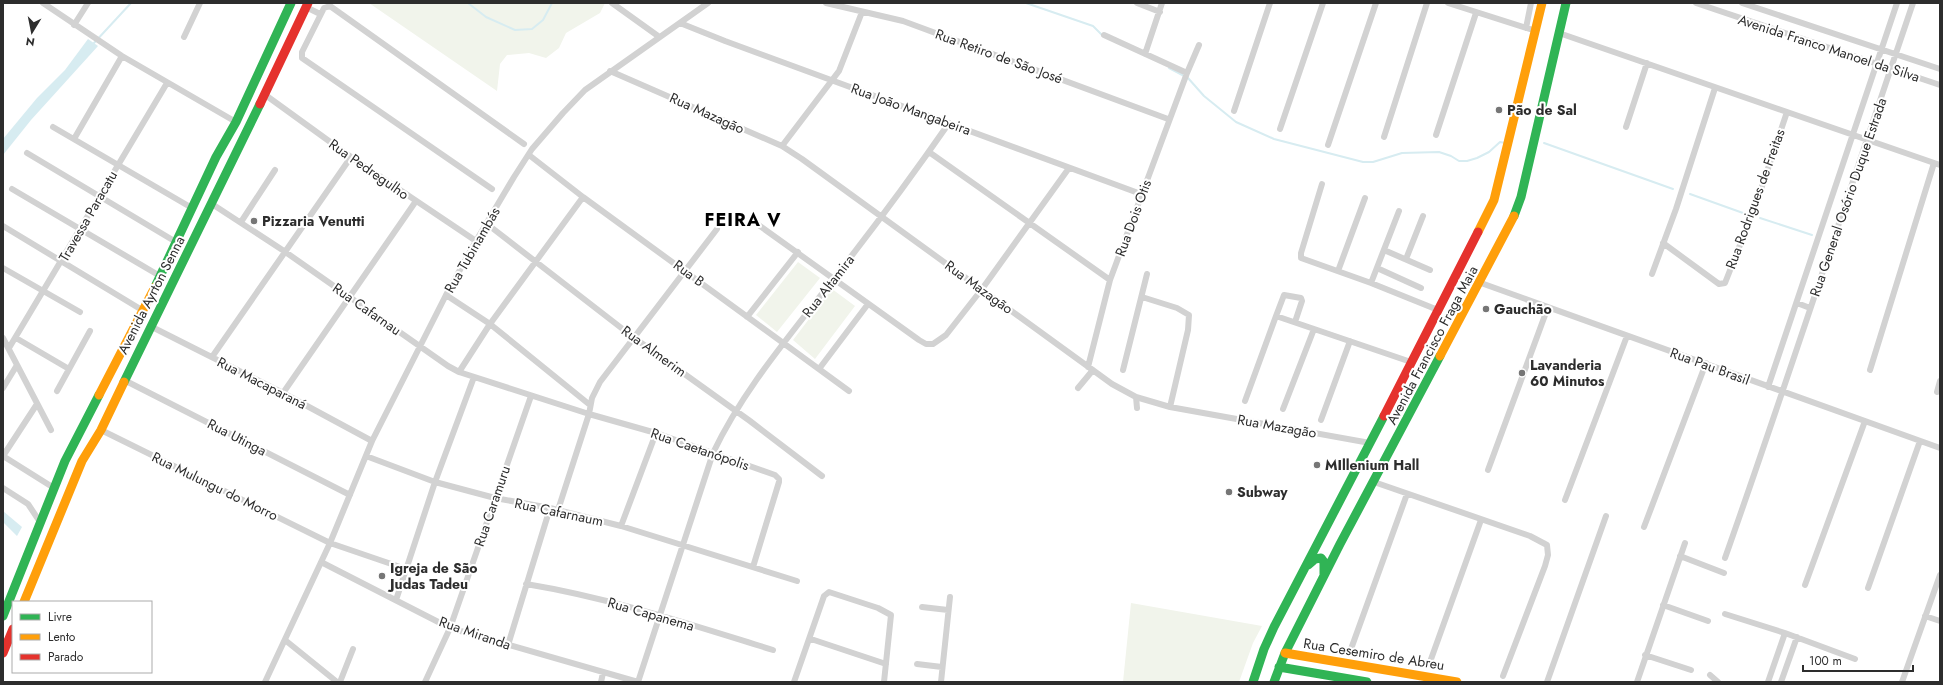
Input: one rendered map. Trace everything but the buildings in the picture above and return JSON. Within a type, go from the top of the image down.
[{"type":"main road","name":"Avenida Ayrton Senna","points":[[3,616],[65,461],[160,276],[216,157],[236,122],[291,3]]},
{"type":"main road","name":"Avenida Francisco Fraga Maia","points":[[1253,682],[1264,649],[1303,570],[1370,444],[1494,200],[1506,156],[1542,3]]},
{"type":"main road","name":"Avenida Francisco Fraga Maia","points":[[1274,682],[1285,653],[1340,544],[1481,283],[1514,217],[1521,198],[1566,3]]},
{"type":"main road","name":"Avenida Ayrton Senna","points":[[24,601],[82,461],[101,430],[150,326],[212,204],[307,5]]},
{"type":"main road","points":[[216,157],[230,164]]},
{"type":"main road","points":[[1319,542],[1319,555],[1324,556],[1340,544]]},
{"type":"main road","points":[[1303,570],[1313,560],[1321,558],[1325,566],[1322,581]]},
{"type":"main road","points":[[3,653],[12,631]]},
{"type":"main road","name":"Rua Cesemiro de Abreu","points":[[1285,653],[1425,679],[1457,682]]},
{"type":"main road","name":"Rua Cesemiro de Abreu","points":[[1279,667],[1367,682]]},
{"type":"street","points":[[43,3],[90,36],[122,56],[236,122]]},
{"type":"street","points":[[74,25],[88,3]]},
{"type":"street","points":[[184,37],[200,3]]},
{"type":"street","points":[[612,3],[658,36]]},
{"type":"street","name":"Rua Tubinambás","points":[[265,682],[330,543],[372,441],[420,345],[476,240],[529,154],[571,103],[610,71],[658,36],[680,23],[708,3]]},
{"type":"street","name":"Rua Retiro de São José","points":[[826,3],[903,21],[1168,119]]},
{"type":"street","points":[[1137,3],[1160,12]]},
{"type":"street","points":[[1145,54],[1162,3]]},
{"type":"street","points":[[1234,112],[1270,3]]},
{"type":"street","points":[[1280,129],[1323,3]]},
{"type":"street","points":[[1328,145],[1376,3]]},
{"type":"street","points":[[1384,137],[1427,3]]},
{"type":"street","points":[[1448,3],[1536,31]]},
{"type":"street","points":[[1526,28],[1531,3]]},
{"type":"street","name":"Avenida Franco Manoel da Silva","points":[[1696,3],[1940,85]]},
{"type":"street","name":"Avenida Franco Manoel da Silva","points":[[1742,3],[1940,68]]},
{"type":"street","name":"Rua General Osório Duque Estrada","points":[[1768,387],[1897,3]]},
{"type":"street","name":"Rua General Osório Duque Estrada","points":[[1725,558],[1783,392],[1810,308],[1914,3]]},
{"type":"street","points":[[307,5],[320,14]]},
{"type":"street","points":[[492,190],[302,58],[302,52],[324,8],[330,6],[524,144]]},
{"type":"street","points":[[782,146],[842,65],[862,12]]},
{"type":"street","points":[[1436,135],[1476,12]]},
{"type":"street","name":"Rua João Mangabeira","points":[[680,23],[725,41],[1141,194]]},
{"type":"street","name":"Rua Rodrigues de Freitas","points":[[1559,33],[1937,164]]},
{"type":"street","points":[[1104,35],[1186,74]]},
{"type":"street","name":"Rua Dois Otis","points":[[1090,368],[1110,280],[1168,119],[1199,45]]},
{"type":"street","points":[[74,139],[122,56]]},
{"type":"street","points":[[1626,126],[1647,63]]},
{"type":"street","name":"Rua Mazagão","points":[[610,71],[782,146],[882,216],[1090,368],[1110,387],[1136,397],[1170,407],[1370,444]]},
{"type":"street","name":"Travessa Paracatu","points":[[9,348],[81,230],[167,83]]},
{"type":"street","points":[[1652,274],[1715,88]]},
{"type":"street","name":"Rua Pedregulho","points":[[264,94],[351,157],[476,240]]},
{"type":"street","name":"Rua Rodrigues de Freitas","points":[[1663,242],[1719,284],[1725,283],[1755,207],[1787,112]]},
{"type":"street","name":"Rua Altamira","points":[[638,682],[713,453],[736,411],[783,343],[882,216],[930,152],[949,123]]},
{"type":"street","points":[[53,127],[192,208]]},
{"type":"street","points":[[930,152],[1110,280]]},
{"type":"street","points":[[27,153],[176,242]]},
{"type":"street","name":"Rua B","points":[[529,154],[583,197],[849,391]]},
{"type":"street","points":[[212,357],[284,251],[351,157]]},
{"type":"street","points":[[1870,370],[1937,164]]},
{"type":"street","points":[[753,221],[919,340],[926,344],[938,342],[946,335],[982,289],[1069,168]]},
{"type":"street","points":[[241,222],[275,170]]},
{"type":"street","points":[[1322,184],[1300,256],[1302,259],[1371,283],[1438,310]]},
{"type":"street","points":[[12,188],[160,276]]},
{"type":"street","points":[[459,372],[490,324],[583,197]]},
{"type":"street","points":[[1338,271],[1364,198]]},
{"type":"street","points":[[283,393],[416,201]]},
{"type":"street","name":"Rua Cafarnau","points":[[212,204],[284,251],[448,366],[459,372],[531,396]]},
{"type":"street","points":[[1371,283],[1399,210]]},
{"type":"street","points":[[1406,259],[1424,216]]},
{"type":"street","name":"Rua Almerim","points":[[487,224],[634,337],[822,476]]},
{"type":"street","points":[[3,226],[142,310]]},
{"type":"street","points":[[558,510],[589,414],[590,405],[603,377],[684,270],[718,229]]},
{"type":"street","points":[[1384,250],[1430,270]]},
{"type":"street","points":[[748,317],[798,252]]},
{"type":"street","points":[[3,268],[80,312]]},
{"type":"street","points":[[1377,268],[1421,288]]},
{"type":"street","points":[[1123,370],[1147,274]]},
{"type":"street","name":"Rua Pau Brasil","points":[[1481,283],[1940,448]]},
{"type":"street","points":[[1244,401],[1284,295],[1301,298],[1302,301],[1295,322]]},
{"type":"street","points":[[446,296],[490,324],[590,405]]},
{"type":"street","points":[[1142,297],[1178,308],[1189,315],[1188,330],[1170,407]]},
{"type":"street","points":[[1797,303],[1810,308]]},
{"type":"street","points":[[820,369],[868,304]]},
{"type":"street","points":[[1488,470],[1548,307]]},
{"type":"street","points":[[1276,316],[1411,362]]},
{"type":"street","name":"Rua Macaparaná","points":[[150,326],[283,393],[372,441]]},
{"type":"street","points":[[1283,409],[1314,329]]},
{"type":"street","points":[[57,391],[90,331]]},
{"type":"street","points":[[1566,500],[1627,336]]},
{"type":"street","points":[[3,338],[51,430]]},
{"type":"street","points":[[16,338],[69,369]]},
{"type":"street","points":[[1320,420],[1350,341]]},
{"type":"street","points":[[1644,527],[1706,363]]},
{"type":"street","points":[[3,388],[17,365]]},
{"type":"street","points":[[1078,388],[1090,368]]},
{"type":"street","points":[[396,600],[435,482],[474,377]]},
{"type":"street","name":"Rua Utinga","points":[[124,380],[350,495]]},
{"type":"street","points":[[1937,392],[1940,381]]},
{"type":"street","name":"Rua Caetanópolis","points":[[531,396],[656,433],[775,475],[779,479],[779,482],[753,567]]},
{"type":"street","name":"Rua Caramuru","points":[[425,682],[450,628],[531,396]]},
{"type":"street","points":[[1136,397],[1137,408]]},
{"type":"street","points":[[37,404],[3,456],[54,488]]},
{"type":"street","points":[[1805,585],[1865,421]]},
{"type":"street","name":"Rua Mulungu do Morro","points":[[101,430],[330,543],[406,569]]},
{"type":"street","points":[[620,526],[656,433]]},
{"type":"street","points":[[1868,588],[1920,441]]},
{"type":"street","name":"Rua Cafarnaum","points":[[366,456],[435,482],[495,498],[550,508],[620,526],[797,581]]},
{"type":"street","points":[[1374,482],[1530,536],[1547,545],[1548,555],[1545,566],[1503,676]]},
{"type":"street","points":[[3,488],[28,504],[40,522]]},
{"type":"street","points":[[1351,649],[1408,494]]},
{"type":"street","points":[[508,645],[550,508]]},
{"type":"street","points":[[1547,682],[1606,516]]},
{"type":"street","points":[[1430,662],[1481,520]]},
{"type":"street","points":[[1637,682],[1645,655],[1685,543]]},
{"type":"street","points":[[1680,556],[1724,573]]},
{"type":"street","name":"Rua Miranda","points":[[321,562],[450,628],[638,682]]},
{"type":"street","points":[[1902,682],[1940,575]]},
{"type":"street","name":"Rua Capanema","points":[[526,584],[599,599],[660,615],[773,650]]},
{"type":"street","points":[[794,682],[811,639],[824,596],[829,592],[878,608],[891,615],[884,682]]},
{"type":"street","points":[[941,682],[950,597]]},
{"type":"street","points":[[1663,605],[1708,621]]},
{"type":"street","points":[[922,607],[948,610]]},
{"type":"street","points":[[1725,614],[1797,637],[1854,658]]},
{"type":"street","points":[[1925,616],[1940,621]]},
{"type":"street","points":[[1768,682],[1785,633]]},
{"type":"street","points":[[1781,682],[1797,637]]},
{"type":"street","points":[[811,639],[886,664]]},
{"type":"street","points":[[285,640],[338,682],[352,649]]},
{"type":"street","points":[[1645,655],[1691,670]]},
{"type":"street","points":[[918,664],[942,667]]},
{"type":"street","points":[[601,682],[603,673]]},
{"type":"street","points":[[1710,675],[1718,682]]},
{"type":"shaded area","points":[[369,3],[605,3],[600,13],[566,33],[559,48],[546,58],[529,53],[507,55],[500,64],[497,91]]},
{"type":"shaded area","points":[[88,39],[98,46],[31,120],[3,155],[3,139],[37,98],[65,70]]},
{"type":"shaded area","points":[[798,262],[820,278],[777,332],[756,315]]},
{"type":"shaded area","points":[[832,289],[855,306],[815,359],[793,340]]},
{"type":"shaded area","points":[[3,511],[22,527],[17,536],[3,522]]},
{"type":"shaded area","points":[[1131,603],[1262,626],[1253,643],[1239,682],[1123,682]]},
{"type":"waterway","points":[[94,43],[131,3]]},
{"type":"waterway","points":[[468,3],[486,17],[515,30],[532,29],[543,20],[552,3]]},
{"type":"waterway","points":[[1026,3],[1093,26],[1102,35]]},
{"type":"waterway","points":[[1169,68],[1188,78],[1204,96],[1236,122],[1274,139],[1363,162],[1373,162],[1402,153],[1439,152],[1451,156],[1459,161],[1467,161],[1489,152],[1500,142],[1505,143]]},
{"type":"waterway","points":[[1544,143],[1673,189]]},
{"type":"waterway","points":[[1690,194],[1743,213]]},
{"type":"waterway","points":[[1760,218],[1812,235]]},
{"type":"traffic: fast","points":[[155,287],[216,157],[236,122],[291,3]]},
{"type":"traffic: fast","points":[[1514,216],[1521,197],[1566,3]]},
{"type":"traffic: fast","points":[[124,382],[260,104]]},
{"type":"traffic: fast","points":[[1274,682],[1285,653],[1340,544],[1440,356]]},
{"type":"traffic: fast","points":[[3,616],[65,461],[99,395]]},
{"type":"traffic: fast","points":[[1253,682],[1264,649],[1274,627],[1384,416]]},
{"type":"traffic: fast","points":[[1308,565],[1315,559],[1321,558],[1324,562],[1324,574]]},
{"type":"traffic: fast","points":[[1279,667],[1367,682]]},
{"type":"traffic: slow","points":[[1478,232],[1494,200],[1542,3]]},
{"type":"traffic: slow","points":[[1440,356],[1514,216]]},
{"type":"traffic: slow","points":[[99,395],[155,287]]},
{"type":"traffic: slow","points":[[24,601],[82,461],[101,430],[124,382]]},
{"type":"traffic: slow","points":[[1285,653],[1457,682]]},
{"type":"traffic: jam","points":[[260,104],[308,3]]},
{"type":"traffic: jam","points":[[1384,416],[1478,232]]},
{"type":"traffic: jam","points":[[3,653],[12,631]]},
{"type":"place","name":"Pão de Sal","points":[[1499,110]]},
{"type":"place","name":"Pizzaria Venutti","points":[[254,221]]},
{"type":"place","name":"Gauchão","points":[[1486,309]]},
{"type":"place","name":"Lavanderia 60 Minutos","points":[[1522,373]]},
{"type":"place","name":"MIllenium Hall","points":[[1317,465]]},
{"type":"place","name":"Subway","points":[[1229,492]]},
{"type":"place","name":"Igreja de São Judas Tadeu","points":[[382,576]]},
{"type":"district","name":"FEIRA V","points":[[743,220]]}]
